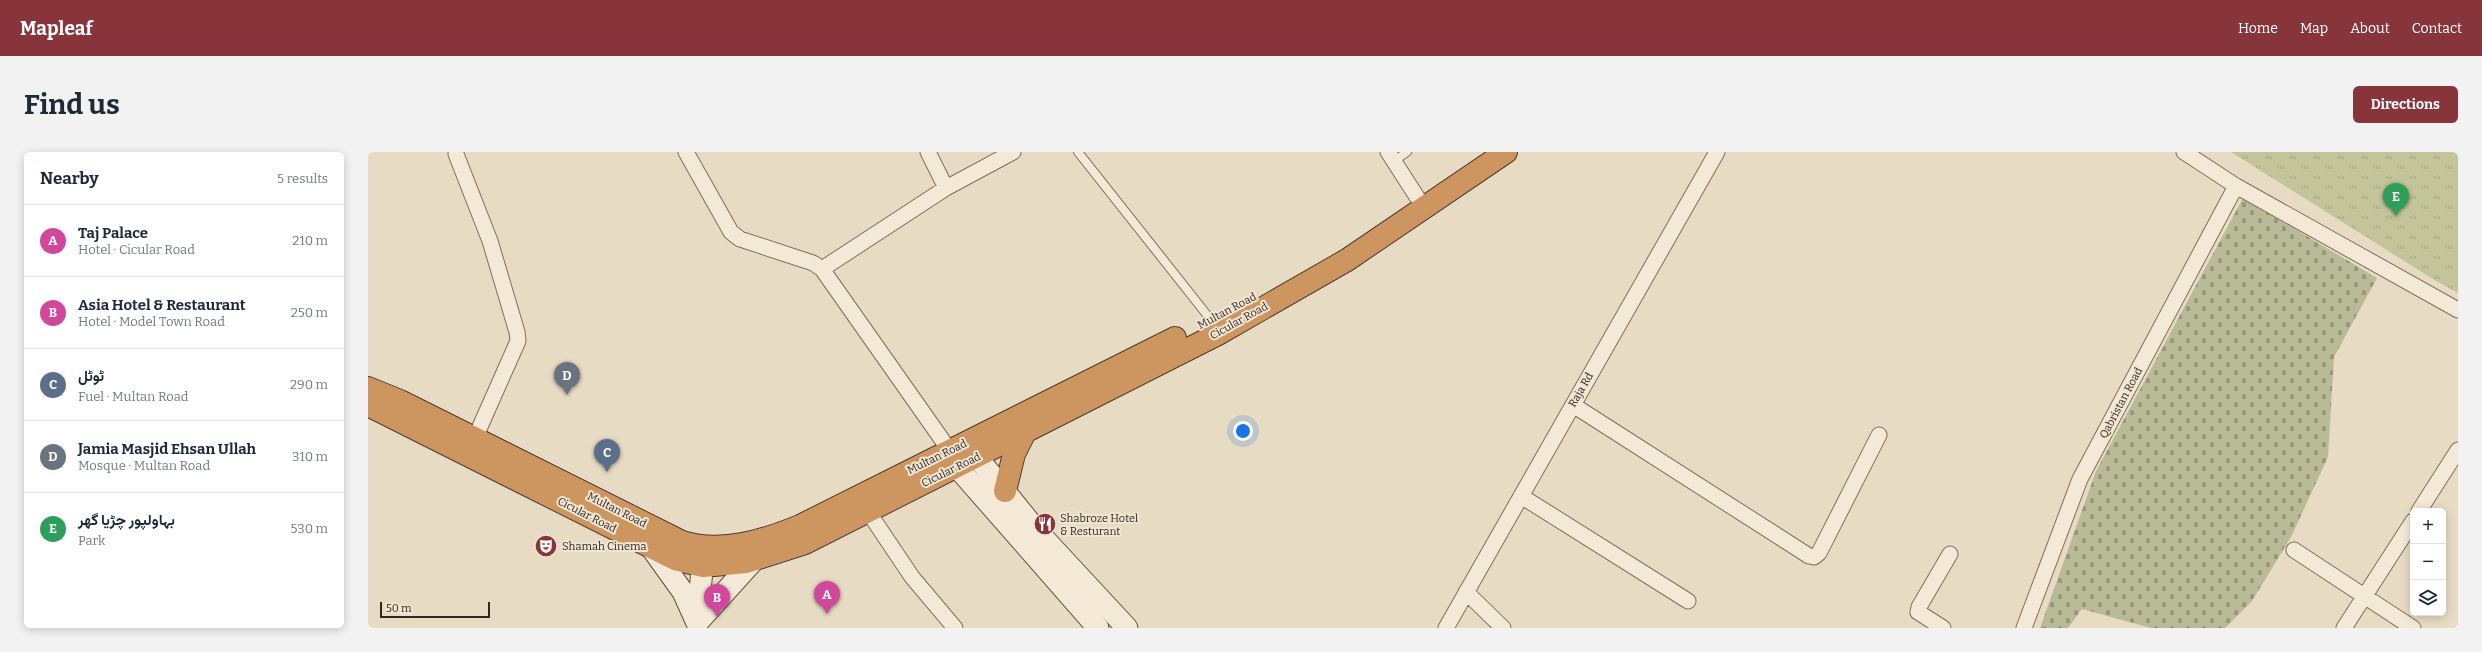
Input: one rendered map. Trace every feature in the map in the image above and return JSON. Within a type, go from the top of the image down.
[{"type":"highway","name":"Multan Road","points":[[368,388],[400,401],[475,438],[682,542],[704,556],[765,541],[954,459],[1214,327],[1418,197],[1482,152]]},
{"type":"highway","name":"Cicular Road","points":[[368,405],[675,559],[704,556],[754,560],[805,543],[867,510],[954,459],[977,457],[1024,434],[1214,327],[1347,260],[1506,152]]},
{"type":"highway","points":[[1005,491],[1014,454],[1024,434]]},
{"type":"main road","points":[[977,457],[1037,531],[1127,628]]},
{"type":"main road","points":[[954,459],[1098,628]]},
{"type":"main road","points":[[650,546],[683,592],[697,625]]},
{"type":"main road","points":[[697,625],[704,556]]},
{"type":"main road","points":[[697,625],[754,560]]},
{"type":"street","points":[[686,152],[731,232],[740,239],[813,263],[822,269],[954,459]]},
{"type":"street","points":[[928,152],[946,188]]},
{"type":"street","points":[[822,269],[946,188],[1013,152]]},
{"type":"street","name":"Raja Rd","points":[[1446,628],[1717,152]]},
{"type":"street","points":[[2184,152],[2236,186],[2458,310]]},
{"type":"street","points":[[456,154],[490,240],[517,332],[518,341],[475,438]]},
{"type":"street","points":[[1391,156],[1418,197]]},
{"type":"street","name":"Qabristan Road","points":[[2024,628],[2080,479],[2236,186]]},
{"type":"street","points":[[1573,405],[1809,556],[1814,557],[1819,553],[1879,435]]},
{"type":"street","points":[[2421,508],[2458,450]]},
{"type":"street","points":[[1521,496],[1688,601]]},
{"type":"street","points":[[867,510],[912,577],[954,628]]},
{"type":"street","points":[[2344,628],[2410,526]]},
{"type":"street","points":[[2294,550],[2413,628]]},
{"type":"street","points":[[1942,628],[1918,612],[1919,607],[1950,554]]},
{"type":"street","points":[[1466,592],[1503,628]]},
{"type":"lane","points":[[1078,152],[1214,327]]},
{"type":"lane","points":[[1391,156],[1407,152]]},
{"type":"green space","points":[[2231,152],[2458,152],[2458,293],[2436,281]]},
{"type":"green space","points":[[2243,198],[2377,278],[2334,357],[2328,457],[2291,537],[2252,601],[2225,628],[2151,628],[2082,609],[2068,628],[2040,628],[2096,471]]},
{"type":"place","name":"بہاولپور چڑیا گھر","points":[[2396,216]]},
{"type":"place","name":"Jamia Masjid Ehsan Ullah","points":[[567,395]]},
{"type":"place","name":"ٹوٹل","points":[[607,472]]},
{"type":"place","name":"Shabroze Hotel & Resturant","points":[[1045,524]]},
{"type":"place","name":"Shamah Cinema","points":[[546,546]]},
{"type":"place","name":"Taj Palace","points":[[827,614]]},
{"type":"place","name":"Asia Hotel & Restaurant","points":[[717,617]]}]
